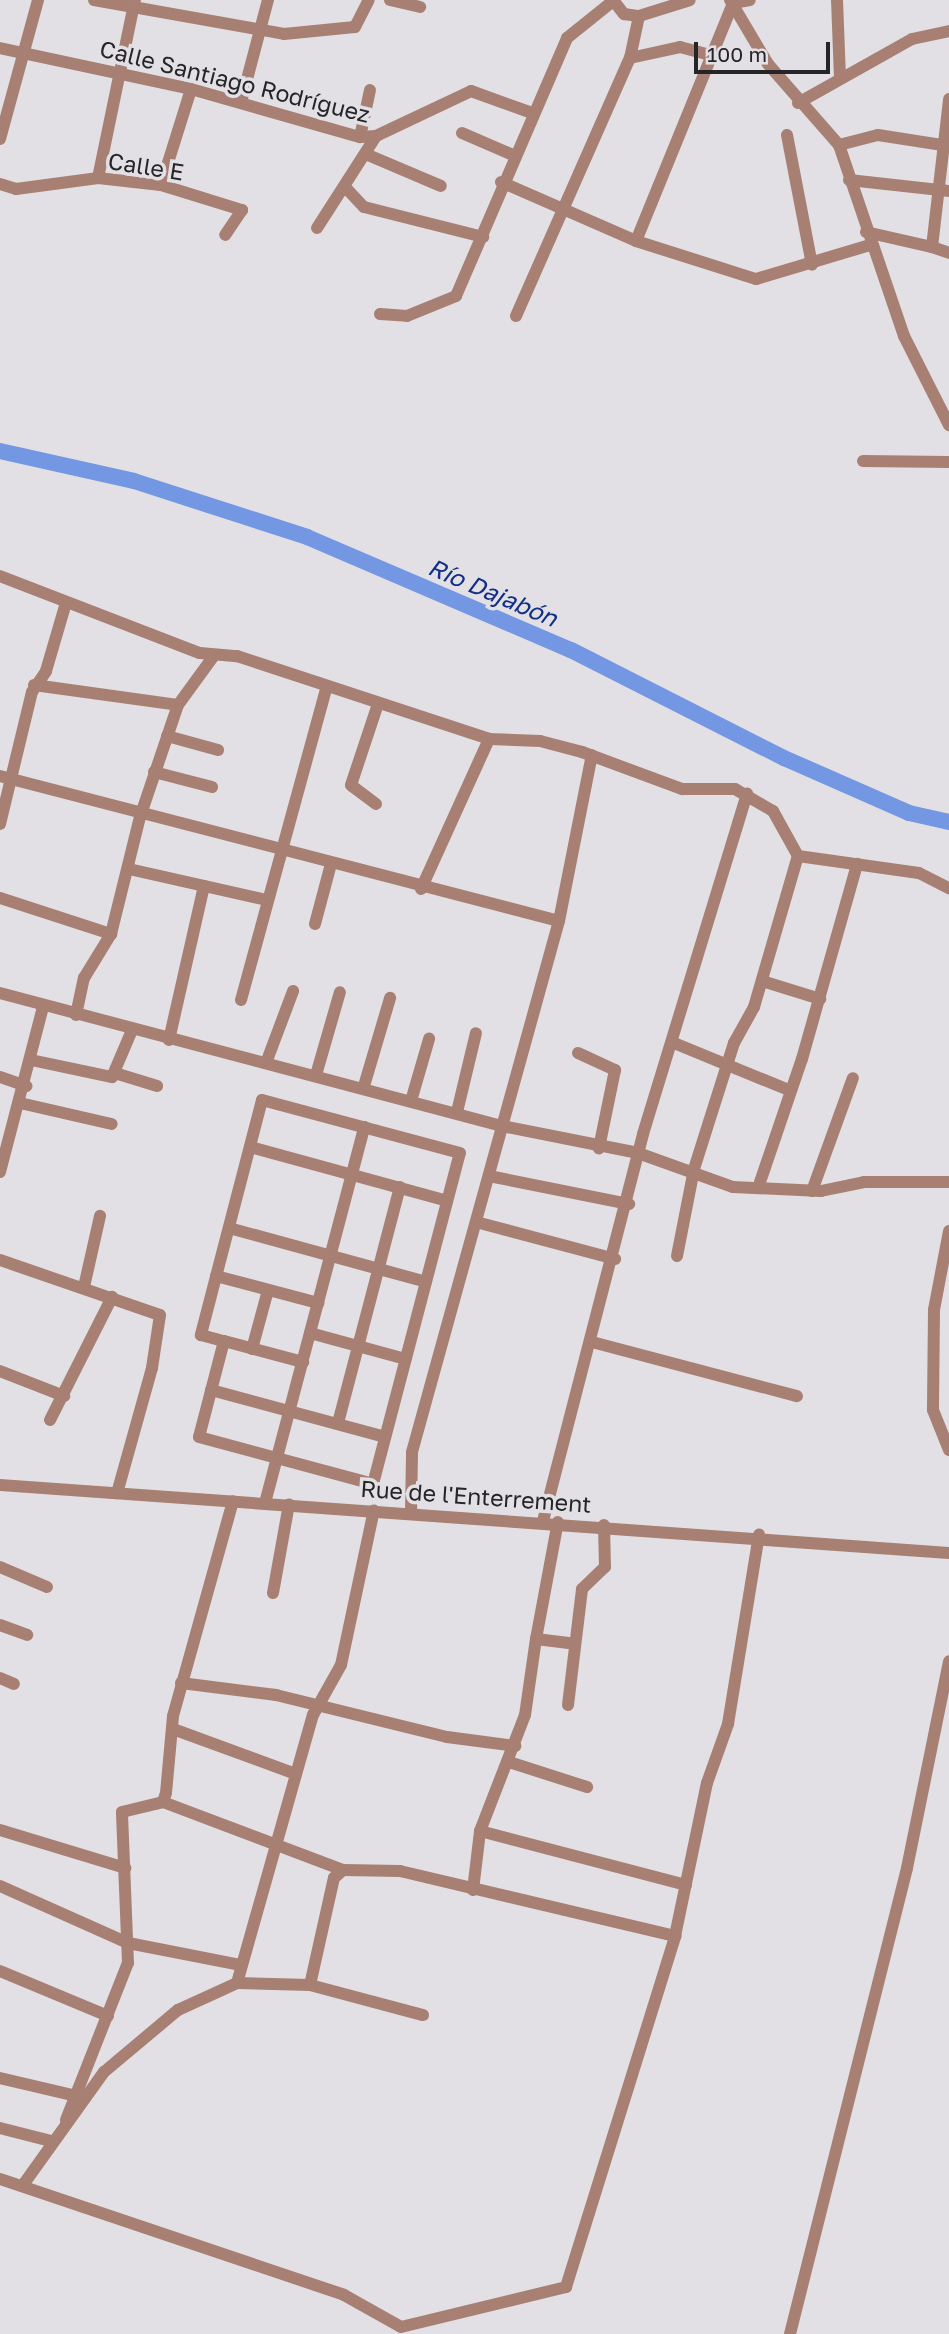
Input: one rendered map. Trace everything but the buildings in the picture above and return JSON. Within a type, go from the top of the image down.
[{"type":"street","points":[[0,139],[3,118],[38,0]]},
{"type":"street","points":[[94,0],[134,4],[260,30],[320,33],[355,27],[369,0]]},
{"type":"street","points":[[241,102],[268,0]]},
{"type":"street","points":[[390,0],[420,7]]},
{"type":"street","points":[[380,314],[407,316],[456,296],[483,237],[501,182],[566,38],[613,1],[624,14],[639,16],[690,0]]},
{"type":"street","points":[[731,2],[750,0]]},
{"type":"street","points":[[837,0],[840,78]]},
{"type":"street","points":[[636,242],[714,56],[731,2]]},
{"type":"street","points":[[731,2],[798,103],[839,145],[868,238],[904,336],[949,425]]},
{"type":"street","points":[[98,178],[134,4]]},
{"type":"street","points":[[516,316],[630,58],[639,16]]},
{"type":"street","points":[[798,103],[912,39],[949,31]]},
{"type":"street","points":[[630,58],[680,47],[714,56]]},
{"type":"street","name":"Calle Santiago Rodríguez","points":[[0,48],[191,89],[360,137],[376,136],[471,92],[532,113]]},
{"type":"street","points":[[161,185],[191,89]]},
{"type":"street","points":[[360,137],[370,90]]},
{"type":"street","points":[[932,247],[942,190],[949,99]]},
{"type":"street","points":[[462,134],[513,155]]},
{"type":"street","points":[[787,135],[812,265]]},
{"type":"street","points":[[839,145],[878,135],[944,145]]},
{"type":"street","points":[[317,228],[368,155],[376,136]]},
{"type":"street","points":[[368,155],[441,186]]},
{"type":"street","name":"Calle E","points":[[0,184],[16,189],[98,178],[161,185],[242,210],[225,236]]},
{"type":"street","points":[[849,180],[942,190]]},
{"type":"street","points":[[501,182],[636,242],[756,279],[812,265],[868,238],[932,247],[949,253]]},
{"type":"street","points":[[346,188],[364,207],[483,237]]},
{"type":"street","points":[[863,461],[949,462]]},
{"type":"street","points":[[0,576],[65,606],[213,657],[237,656],[326,689],[489,739],[541,741],[592,755],[673,788],[747,794],[783,823],[798,856],[762,981],[728,1064],[694,1169],[677,1256]]},
{"type":"street","points":[[0,824],[6,778],[34,685],[46,671],[65,606]]},
{"type":"street","points":[[76,1015],[85,978],[111,934],[140,817],[178,705],[213,657]]},
{"type":"street","points":[[34,685],[178,705]]},
{"type":"street","points":[[241,1000],[326,689]]},
{"type":"street","points":[[376,804],[351,785],[378,704]]},
{"type":"street","points":[[167,736],[218,750]]},
{"type":"street","points":[[421,888],[489,739]]},
{"type":"street","points":[[411,1512],[412,1452],[559,921],[592,755]]},
{"type":"street","points":[[154,772],[212,787]]},
{"type":"street","points":[[6,778],[140,817],[559,921]]},
{"type":"street","points":[[543,1521],[615,1259],[638,1153],[674,1042],[712,890],[747,794]]},
{"type":"street","points":[[798,856],[919,873],[949,888]]},
{"type":"street","points":[[315,924],[331,864]]},
{"type":"street","points":[[758,1188],[820,999],[856,864]]},
{"type":"street","points":[[129,869],[267,900]]},
{"type":"street","points":[[169,1040],[204,886]]},
{"type":"street","points":[[0,898],[111,934]]},
{"type":"street","points":[[762,981],[820,999]]},
{"type":"street","points":[[266,1063],[293,991]]},
{"type":"street","points":[[316,1075],[340,992]]},
{"type":"street","points":[[0,993],[169,1040],[364,1086],[502,1126],[598,1148],[638,1153],[694,1169],[733,1187],[812,1191],[863,1182],[949,1182]]},
{"type":"street","points":[[364,1086],[390,998]]},
{"type":"street","points":[[0,1172],[3,1146],[26,1086],[43,1007]]},
{"type":"street","points":[[118,1074],[132,1030]]},
{"type":"street","points":[[457,1112],[476,1033]]},
{"type":"street","points":[[411,1101],[429,1039]]},
{"type":"street","points":[[674,1042],[791,1091]]},
{"type":"street","points":[[578,1053],[615,1070],[598,1148]]},
{"type":"street","points":[[31,1060],[118,1074],[156,1086]]},
{"type":"street","points":[[0,1077],[26,1086]]},
{"type":"street","points":[[812,1191],[853,1078]]},
{"type":"street","points":[[224,1341],[199,1437],[373,1484],[460,1153],[262,1100],[201,1335],[224,1341],[252,1349],[303,1362]]},
{"type":"street","points":[[20,1103],[112,1124]]},
{"type":"street","points":[[265,1503],[364,1127]]},
{"type":"street","points":[[250,1147],[447,1200]]},
{"type":"street","points":[[488,1176],[629,1204]]},
{"type":"street","points":[[338,1423],[400,1187]]},
{"type":"street","points":[[84,1287],[100,1216]]},
{"type":"street","points":[[476,1222],[615,1259]]},
{"type":"street","points":[[229,1228],[426,1282]]},
{"type":"street","points":[[949,1231],[934,1310],[933,1410],[949,1450]]},
{"type":"street","points":[[0,1260],[160,1315],[162,1326],[117,1493]]},
{"type":"street","points":[[216,1276],[318,1303]]},
{"type":"street","points":[[252,1349],[268,1290]]},
{"type":"street","points":[[50,1420],[112,1297]]},
{"type":"street","points":[[310,1333],[406,1359]]},
{"type":"street","points":[[592,1342],[797,1396]]},
{"type":"street","points":[[0,1371],[64,1396]]},
{"type":"street","points":[[211,1390],[385,1437]]},
{"type":"street","name":"Rue de l'Enterrement","points":[[0,1485],[759,1535],[949,1553]]},
{"type":"street","points":[[163,1802],[181,1683],[233,1501]]},
{"type":"street","points":[[273,1593],[289,1504]]},
{"type":"street","points":[[237,1983],[240,1965],[278,1846],[296,1774],[320,1703],[341,1665],[374,1510]]},
{"type":"street","points":[[472,1890],[481,1831],[514,1746],[558,1522]]},
{"type":"street","points":[[568,1704],[582,1589],[605,1567],[604,1525]]},
{"type":"street","points":[[0,2179],[344,2295],[401,2330],[566,2287],[675,1936],[707,1783],[728,1724],[759,1535]]},
{"type":"street","points":[[0,1567],[47,1587]]},
{"type":"street","points":[[0,1625],[27,1635]]},
{"type":"street","points":[[536,1639],[575,1644]]},
{"type":"street","points":[[790,2334],[907,1868],[949,1661]]},
{"type":"street","points":[[0,1678],[14,1684]]},
{"type":"street","points":[[181,1683],[320,1703],[402,1727],[514,1746]]},
{"type":"street","points":[[173,1729],[296,1774]]},
{"type":"street","points":[[509,1762],[587,1787]]},
{"type":"street","points":[[66,2120],[108,2016],[128,1943],[122,1812],[163,1802],[343,1870],[400,1871],[675,1936]]},
{"type":"street","points":[[0,1830],[125,1868]]},
{"type":"street","points":[[481,1831],[686,1885]]},
{"type":"street","points":[[310,1986],[334,1878],[343,1870]]},
{"type":"street","points":[[0,1886],[128,1943],[240,1965]]},
{"type":"street","points":[[0,1971],[108,2016]]},
{"type":"street","points":[[23,2185],[66,2120],[104,2072],[178,2010],[237,1983],[310,1986],[423,2015]]},
{"type":"street","points":[[0,2078],[76,2096]]},
{"type":"street","points":[[0,2128],[51,2141]]},
{"type":"waterway","name":"Río Dajabón","points":[[0,451],[134,481],[307,537],[571,650],[784,758],[909,813],[949,822]]}]
